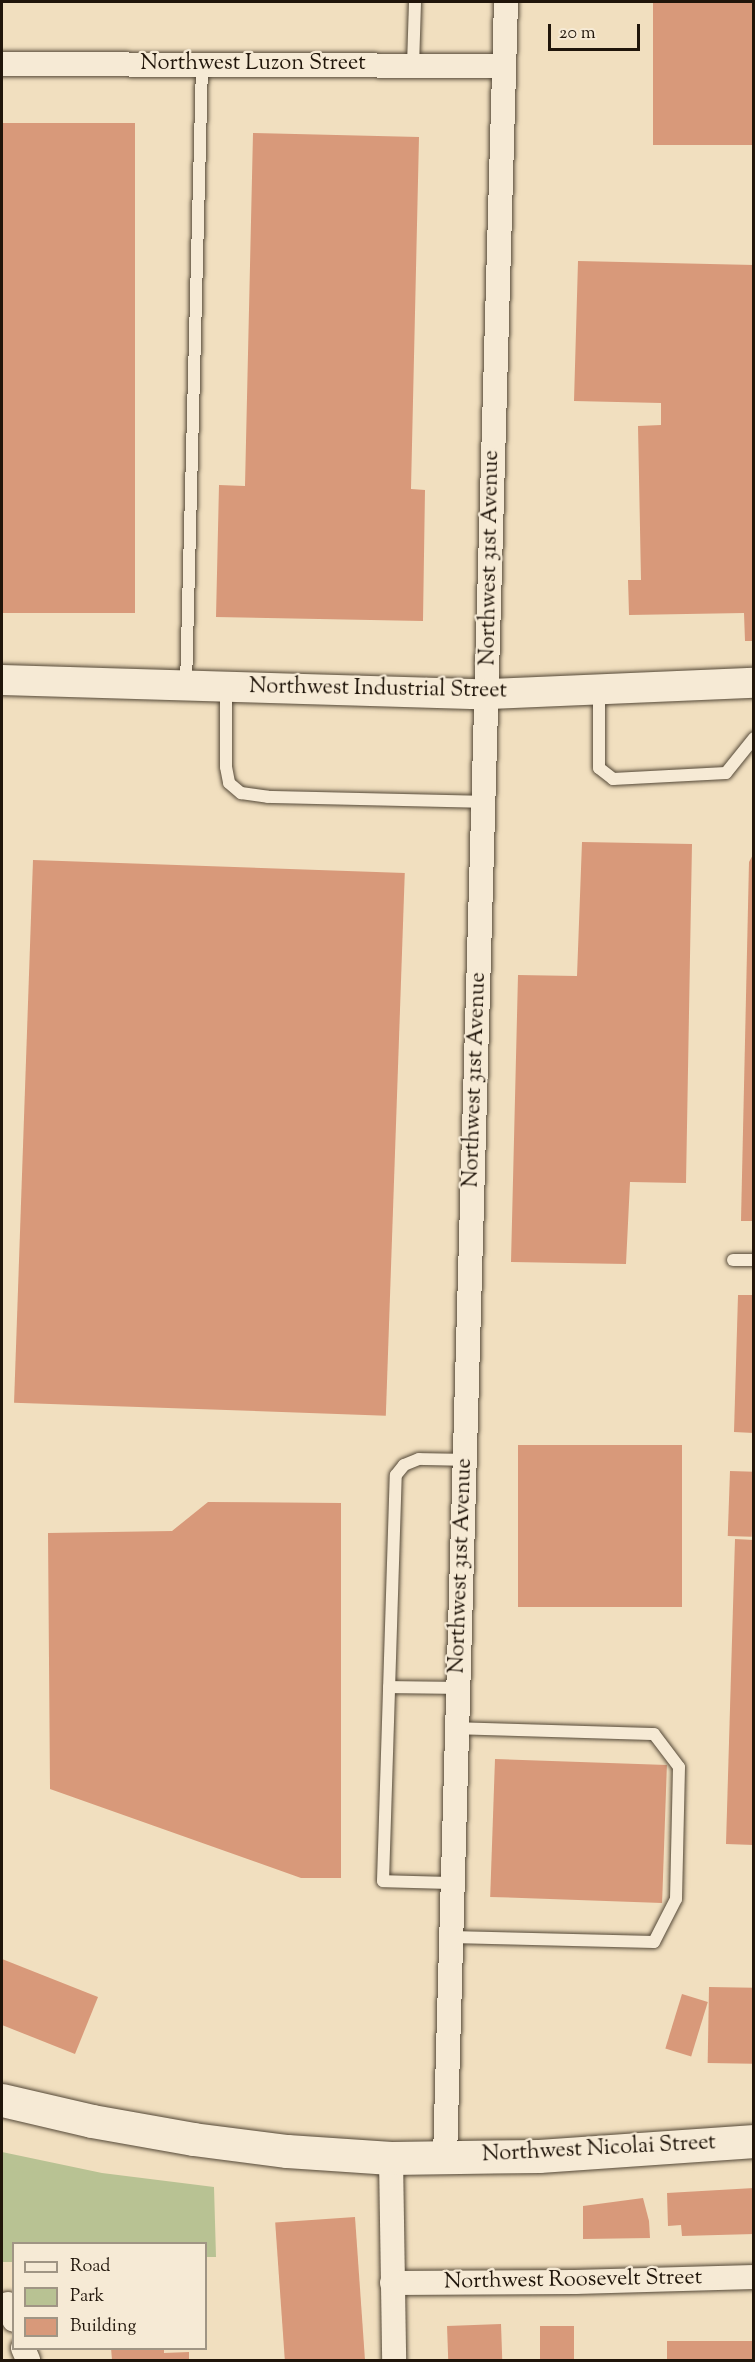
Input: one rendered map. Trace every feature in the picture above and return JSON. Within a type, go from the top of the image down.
[{"type":"main road","name":"Northwest Nicolai Street","points":[[2,2100],[92,2121],[193,2139],[287,2151],[391,2158],[539,2156],[753,2141]]},
{"type":"street","name":"Northwest 31st Avenue","points":[[445,2158],[506,2]]},
{"type":"street","name":"Northwest Luzon Street","points":[[2,64],[504,66]]},
{"type":"street","name":"Northwest Industrial Street","points":[[2,681],[488,694],[753,683]]},
{"type":"street","points":[[391,2158],[394,2361]]},
{"type":"street","name":"Northwest Roosevelt Street","points":[[392,2283],[575,2282],[753,2277]]},
{"type":"lane","points":[[414,66],[415,2]]},
{"type":"lane","points":[[186,686],[202,65]]},
{"type":"lane","points":[[226,686],[226,767],[229,783],[241,793],[268,797],[484,802]]},
{"type":"lane","points":[[599,689],[600,768],[613,779],[726,774],[753,738]]},
{"type":"lane","points":[[733,1260],[753,1260]]},
{"type":"lane","points":[[453,1883],[383,1881],[396,1475],[404,1465],[419,1459],[465,1460]]},
{"type":"lane","points":[[389,1687],[459,1688]]},
{"type":"lane","points":[[451,1937],[654,1942],[676,1899],[679,1767],[654,1734],[458,1728]]},
{"type":"green space","points":[[2,2152],[102,2173],[214,2187],[216,2257],[207,2257],[207,2242],[12,2242],[12,2262],[2,2262]]},
{"type":"building","points":[[653,2],[754,2],[754,145],[653,145]]},
{"type":"building","points":[[2,123],[135,123],[135,613],[2,613]]},
{"type":"building","points":[[253,133],[419,137],[411,489],[425,490],[423,621],[216,617],[219,485],[245,486]]},
{"type":"building","points":[[578,261],[754,265],[754,641],[745,641],[744,613],[629,615],[628,580],[641,580],[638,426],[661,425],[661,403],[574,401]]},
{"type":"building","points":[[582,842],[692,844],[686,1183],[630,1182],[626,1264],[511,1262],[518,975],[577,976]]},
{"type":"building","points":[[754,853],[754,1221],[741,1221],[749,862]]},
{"type":"building","points":[[33,860],[405,873],[386,1416],[14,1403]]},
{"type":"building","points":[[738,1295],[754,1295],[754,1433],[734,1432]]},
{"type":"building","points":[[518,1445],[682,1445],[682,1607],[518,1607]]},
{"type":"building","points":[[730,1471],[754,1472],[752,1537],[728,1536]]},
{"type":"building","points":[[208,1502],[341,1503],[341,1878],[301,1878],[50,1789],[48,1533],[172,1531]]},
{"type":"building","points":[[735,1539],[754,1540],[754,1845],[726,1844]]},
{"type":"building","points":[[495,1759],[667,1765],[662,1903],[490,1897]]},
{"type":"building","points":[[2,1959],[98,1997],[75,2054],[2,2025]]},
{"type":"building","points":[[709,1987],[754,1988],[753,2064],[708,2063]]},
{"type":"building","points":[[682,1994],[708,2002],[691,2056],[665,2049]]},
{"type":"building","points":[[754,2188],[754,2234],[682,2236],[681,2225],[668,2226],[667,2193]]},
{"type":"building","points":[[643,2198],[649,2221],[650,2238],[583,2239],[583,2206]]},
{"type":"building","points":[[355,2217],[365,2360],[285,2360],[275,2223]]},
{"type":"building","points":[[501,2324],[502,2360],[448,2360],[447,2326]]},
{"type":"building","points":[[540,2326],[574,2326],[574,2360],[540,2360]]},
{"type":"building","points":[[667,2341],[754,2341],[754,2360],[667,2360]]},
{"type":"building","points":[[111,2350],[189,2352],[189,2360],[112,2360]]}]
